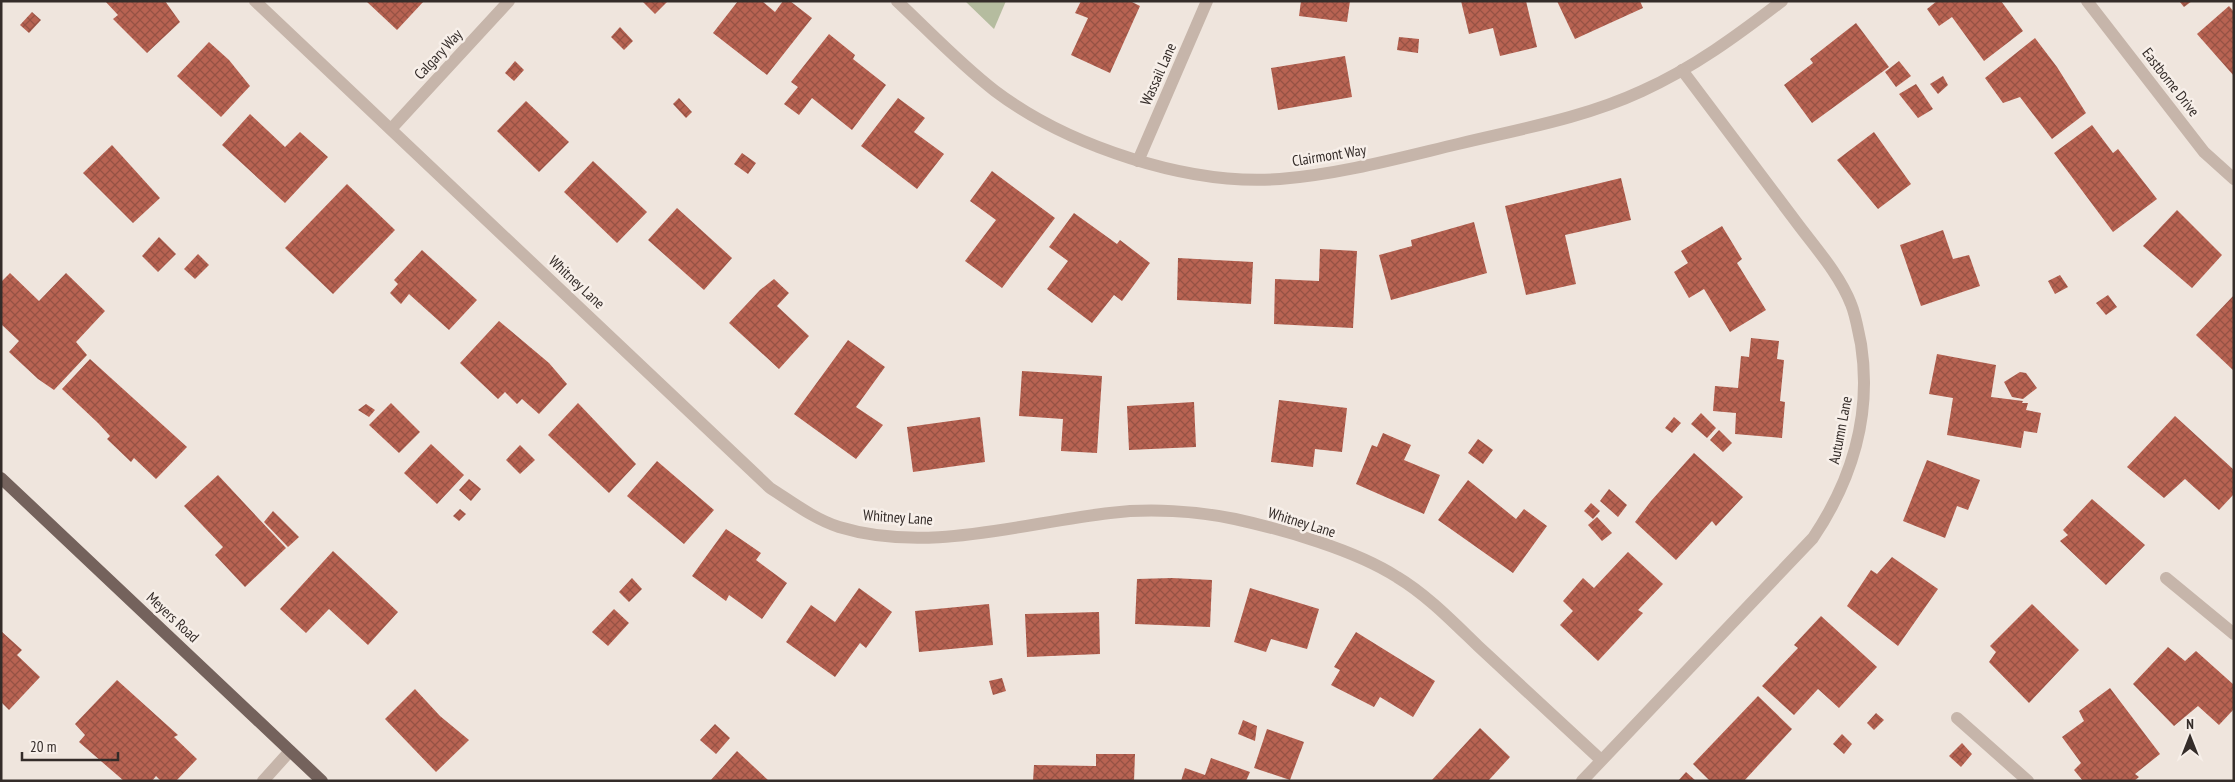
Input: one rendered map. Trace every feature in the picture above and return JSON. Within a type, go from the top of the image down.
[{"type":"main road","name":"Meyers Road","points":[[1,478],[322,781]]},
{"type":"street","name":"Whitney Lane","points":[[254,1],[770,488],[804,511],[837,526],[855,531],[873,535],[919,538],[982,533],[1112,512],[1170,511],[1234,519],[1295,536],[1352,555],[1397,576],[1433,604],[1601,760]]},
{"type":"street","name":"Calgary Way","points":[[391,129],[510,1]]},
{"type":"street","name":"Clairmont Way","points":[[897,1],[996,91],[1036,117],[1138,161],[1182,172],[1232,179],[1278,179],[1339,172],[1578,115],[1642,91],[1682,70],[1728,42],[1782,1]]},
{"type":"street","name":"Wassail Lane","points":[[1138,161],[1207,1]]},
{"type":"street","name":"Eastborne Drive","points":[[2087,1],[2204,152],[2234,179]]},
{"type":"street","name":"Autumn Lane","points":[[1582,781],[1813,538],[1831,511],[1846,479],[1856,450],[1863,416],[1863,359],[1851,303],[1829,266],[1682,70]]},
{"type":"street","points":[[2166,578],[2234,634]]},
{"type":"street","points":[[1957,718],[2028,781]]},
{"type":"street","points":[[263,781],[290,751]]},
{"type":"green space","points":[[965,1],[1006,1],[994,29]]},
{"type":"building","points":[[105,1],[165,1],[180,22],[147,53],[113,19],[118,15]]},
{"type":"building","points":[[366,1],[424,1],[397,30]]},
{"type":"building","points":[[642,1],[668,1],[655,14]]},
{"type":"building","points":[[738,1],[762,1],[775,12],[783,1],[790,1],[812,18],[767,75],[713,33]]},
{"type":"building","points":[[1081,1],[1130,1],[1140,6],[1110,73],[1071,55],[1088,18],[1075,13]]},
{"type":"building","points":[[1301,1],[1350,1],[1347,22],[1299,16]]},
{"type":"building","points":[[1461,1],[1526,1],[1537,47],[1500,56],[1493,28],[1469,34]]},
{"type":"building","points":[[1557,1],[1640,1],[1643,8],[1575,39]]},
{"type":"building","points":[[1937,1],[2001,1],[2023,31],[1984,61],[1952,17],[1939,26],[1927,9]]},
{"type":"building","points":[[2179,1],[2192,1],[2184,7]]},
{"type":"building","points":[[2229,6],[2234,12],[2234,76],[2197,34]]},
{"type":"building","points":[[32,12],[41,20],[29,33],[20,25]]},
{"type":"building","points":[[1856,23],[1889,67],[1812,123],[1784,85],[1813,63],[1810,59]]},
{"type":"building","points":[[620,27],[633,41],[624,50],[611,37]]},
{"type":"building","points":[[829,34],[855,55],[853,59],[886,85],[852,130],[812,98],[799,115],[784,104],[798,87],[791,82]]},
{"type":"building","points":[[1399,37],[1419,39],[1418,53],[1397,50]]},
{"type":"building","points":[[2035,38],[2057,67],[2086,113],[2052,139],[2020,97],[2003,103],[1985,78]]},
{"type":"building","points":[[209,42],[229,60],[250,86],[221,117],[177,76]]},
{"type":"building","points":[[1345,56],[1352,97],[1278,110],[1271,68]]},
{"type":"building","points":[[515,61],[524,70],[514,81],[505,73]]},
{"type":"building","points":[[1899,61],[1911,76],[1896,87],[1885,72]]},
{"type":"building","points":[[1943,76],[1948,85],[1938,94],[1930,84]]},
{"type":"building","points":[[1916,84],[1933,109],[1918,118],[1899,94]]},
{"type":"building","points":[[679,98],[692,112],[686,118],[673,104]]},
{"type":"building","points":[[898,98],[925,118],[914,132],[944,154],[917,189],[861,146]]},
{"type":"building","points":[[526,101],[569,142],[539,172],[497,131]]},
{"type":"building","points":[[250,114],[285,147],[300,132],[328,157],[285,203],[222,145]]},
{"type":"building","points":[[2092,125],[2113,153],[2118,149],[2157,199],[2113,232],[2054,153]]},
{"type":"building","points":[[1874,132],[1911,184],[1878,209],[1837,160]]},
{"type":"building","points":[[112,145],[160,198],[133,223],[83,173]]},
{"type":"building","points":[[742,153],[756,163],[748,174],[734,164]]},
{"type":"building","points":[[593,161],[647,212],[617,243],[564,192]]},
{"type":"building","points":[[992,171],[1055,218],[1002,288],[965,261],[996,220],[970,201]]},
{"type":"building","points":[[1621,178],[1631,220],[1565,235],[1576,284],[1526,295],[1505,206]]},
{"type":"building","points":[[347,184],[395,230],[333,294],[285,248]]},
{"type":"building","points":[[677,208],[732,258],[704,290],[648,240]]},
{"type":"building","points":[[2177,210],[2222,255],[2192,288],[2143,246]]},
{"type":"building","points":[[1074,213],[1117,244],[1120,240],[1150,263],[1122,301],[1114,295],[1092,323],[1047,289],[1068,261],[1049,247]]},
{"type":"building","points":[[1474,222],[1487,273],[1391,300],[1379,255],[1412,246],[1411,240]]},
{"type":"building","points":[[1722,226],[1742,259],[1737,263],[1766,310],[1730,332],[1704,289],[1689,298],[1674,272],[1688,263],[1681,251]]},
{"type":"building","points":[[1943,230],[1953,259],[1969,255],[1980,286],[1921,306],[1900,245]]},
{"type":"building","points":[[159,237],[176,254],[158,272],[142,256]]},
{"type":"building","points":[[1320,249],[1357,251],[1353,328],[1274,324],[1275,279],[1319,281]]},
{"type":"building","points":[[422,250],[477,300],[449,330],[409,294],[401,304],[390,293],[398,284],[394,280]]},
{"type":"building","points":[[198,254],[209,265],[195,279],[184,269]]},
{"type":"building","points":[[1178,258],[1253,262],[1251,304],[1177,300]]},
{"type":"building","points":[[10,273],[39,301],[66,273],[105,311],[76,342],[87,355],[54,390],[38,379],[9,352],[19,341],[1,324],[1,282]]},
{"type":"building","points":[[2060,275],[2068,287],[2055,294],[2048,281]]},
{"type":"building","points":[[774,279],[789,293],[777,306],[809,336],[779,369],[729,323],[760,290]]},
{"type":"building","points":[[2108,295],[2117,307],[2106,315],[2096,303]]},
{"type":"building","points":[[2234,295],[2234,371],[2196,335]]},
{"type":"building","points":[[499,321],[549,363],[567,384],[539,414],[522,399],[517,404],[505,392],[498,399],[460,363]]},
{"type":"building","points":[[1751,338],[1779,341],[1777,359],[1784,360],[1780,401],[1785,402],[1782,438],[1735,434],[1736,413],[1713,411],[1715,386],[1738,388],[1741,356],[1749,357]]},
{"type":"building","points":[[848,340],[885,367],[856,407],[883,425],[856,459],[794,414]]},
{"type":"building","points":[[1937,354],[1996,365],[1991,397],[2023,401],[2022,403],[2028,403],[2026,410],[2041,413],[2037,433],[2024,431],[2021,448],[1947,435],[1953,398],[1929,394]]},
{"type":"building","points":[[90,359],[187,447],[156,479],[134,458],[131,462],[107,439],[110,436],[98,423],[62,389]]},
{"type":"building","points":[[1022,371],[1102,376],[1097,453],[1061,451],[1063,419],[1019,416]]},
{"type":"building","points":[[2020,372],[2026,373],[2037,388],[2023,399],[2012,397],[2004,382]]},
{"type":"building","points":[[1279,400],[1347,408],[1342,452],[1315,449],[1313,467],[1271,462]]},
{"type":"building","points":[[1194,402],[1196,447],[1129,450],[1127,406]]},
{"type":"building","points":[[391,403],[420,432],[399,453],[369,425]]},
{"type":"building","points":[[578,403],[636,464],[609,493],[548,435]]},
{"type":"building","points":[[366,404],[375,410],[369,417],[358,410]]},
{"type":"building","points":[[1701,413],[1716,428],[1707,438],[1691,424]]},
{"type":"building","points":[[2175,416],[2234,470],[2234,494],[2219,510],[2185,479],[2164,498],[2127,467]]},
{"type":"building","points":[[980,417],[985,462],[913,472],[907,427]]},
{"type":"building","points":[[1674,417],[1681,423],[1672,433],[1665,428]]},
{"type":"building","points":[[1719,430],[1732,443],[1723,452],[1710,440]]},
{"type":"building","points":[[1383,433],[1411,445],[1404,460],[1440,475],[1424,514],[1356,484],[1372,445],[1377,447]]},
{"type":"building","points":[[1478,439],[1493,450],[1483,464],[1468,453]]},
{"type":"building","points":[[431,444],[464,475],[437,504],[404,473]]},
{"type":"building","points":[[520,445],[535,460],[520,474],[506,460]]},
{"type":"building","points":[[1694,453],[1743,497],[1716,526],[1712,521],[1676,560],[1635,522]]},
{"type":"building","points":[[1927,460],[1980,480],[1968,510],[1957,506],[1945,538],[1903,521]]},
{"type":"building","points":[[657,461],[714,510],[684,544],[627,496]]},
{"type":"building","points":[[218,475],[286,548],[245,587],[215,555],[223,547],[184,506]]},
{"type":"building","points":[[469,479],[481,489],[471,501],[459,490]]},
{"type":"building","points":[[1468,480],[1516,519],[1524,509],[1547,526],[1513,573],[1438,520]]},
{"type":"building","points":[[1609,489],[1627,505],[1618,517],[1600,501]]},
{"type":"building","points":[[2092,499],[2145,545],[2106,585],[2060,541],[2068,535],[2063,530]]},
{"type":"building","points":[[1591,503],[1600,511],[1593,519],[1584,511]]},
{"type":"building","points":[[460,509],[466,514],[459,521],[453,516]]},
{"type":"building","points":[[273,511],[299,537],[288,547],[264,522]]},
{"type":"building","points":[[1597,517],[1612,533],[1602,541],[1588,525]]},
{"type":"building","points":[[726,529],[761,553],[756,560],[787,583],[762,619],[729,595],[726,601],[692,576]]},
{"type":"building","points":[[333,551],[398,612],[368,645],[329,609],[306,633],[280,609]]},
{"type":"building","points":[[1628,552],[1663,584],[1638,610],[1643,613],[1598,661],[1560,625],[1573,611],[1563,601],[1583,578],[1594,588]]},
{"type":"building","points":[[1892,557],[1938,589],[1898,646],[1847,606],[1871,570],[1877,574]]},
{"type":"building","points":[[632,578],[642,589],[629,602],[619,592]]},
{"type":"building","points":[[1137,579],[1212,580],[1210,627],[1135,624]]},
{"type":"building","points":[[859,588],[892,612],[866,648],[860,643],[835,677],[786,642],[811,605],[835,622]]},
{"type":"building","points":[[1250,588],[1319,609],[1307,649],[1271,639],[1266,652],[1234,642]]},
{"type":"building","points":[[989,604],[993,645],[919,652],[915,611]]},
{"type":"building","points":[[2032,604],[2079,650],[2029,703],[1989,662],[1996,652],[1990,646]]},
{"type":"building","points":[[614,609],[629,623],[608,646],[592,632]]},
{"type":"building","points":[[1099,612],[1100,654],[1027,657],[1025,614]]},
{"type":"building","points":[[1821,616],[1877,667],[1839,708],[1818,689],[1794,715],[1762,686],[1798,648],[1794,645]]},
{"type":"building","points":[[1,631],[22,650],[17,655],[40,677],[9,710],[1,702]]},
{"type":"building","points":[[1356,632],[1435,681],[1413,717],[1380,697],[1374,707],[1331,685],[1340,670],[1334,667]]},
{"type":"building","points":[[2168,647],[2185,661],[2196,651],[2234,685],[2234,709],[2219,725],[2198,706],[2174,726],[2133,684]]},
{"type":"building","points":[[1002,678],[1006,691],[993,695],[989,681]]},
{"type":"building","points":[[117,680],[178,735],[174,737],[197,759],[176,781],[161,781],[156,776],[152,781],[124,781],[79,742],[85,735],[75,724]]},
{"type":"building","points":[[2110,688],[2160,754],[2135,774],[2139,777],[2134,781],[2083,781],[2074,770],[2081,763],[2062,737],[2084,721],[2079,711]]},
{"type":"building","points":[[415,689],[440,716],[469,740],[436,772],[385,719]]},
{"type":"building","points":[[1758,696],[1792,729],[1744,781],[1710,781],[1693,764]]},
{"type":"building","points":[[1876,713],[1884,720],[1874,730],[1867,723]]},
{"type":"building","points":[[1243,720],[1257,726],[1255,741],[1238,734]]},
{"type":"building","points":[[715,724],[730,738],[716,754],[700,740]]},
{"type":"building","points":[[1480,728],[1510,757],[1488,781],[1431,781]]},
{"type":"building","points":[[1267,729],[1304,742],[1290,780],[1254,768]]},
{"type":"building","points":[[1842,734],[1852,744],[1844,754],[1833,744]]},
{"type":"building","points":[[1962,743],[1972,754],[1961,767],[1949,756]]},
{"type":"building","points":[[737,751],[769,781],[710,781]]},
{"type":"building","points":[[1096,754],[1135,754],[1134,781],[1033,781],[1034,765],[1096,766]]},
{"type":"building","points":[[1211,758],[1250,772],[1246,781],[1181,781],[1185,768],[1205,775]]},
{"type":"building","points":[[1686,772],[1696,781],[1678,781]]}]
